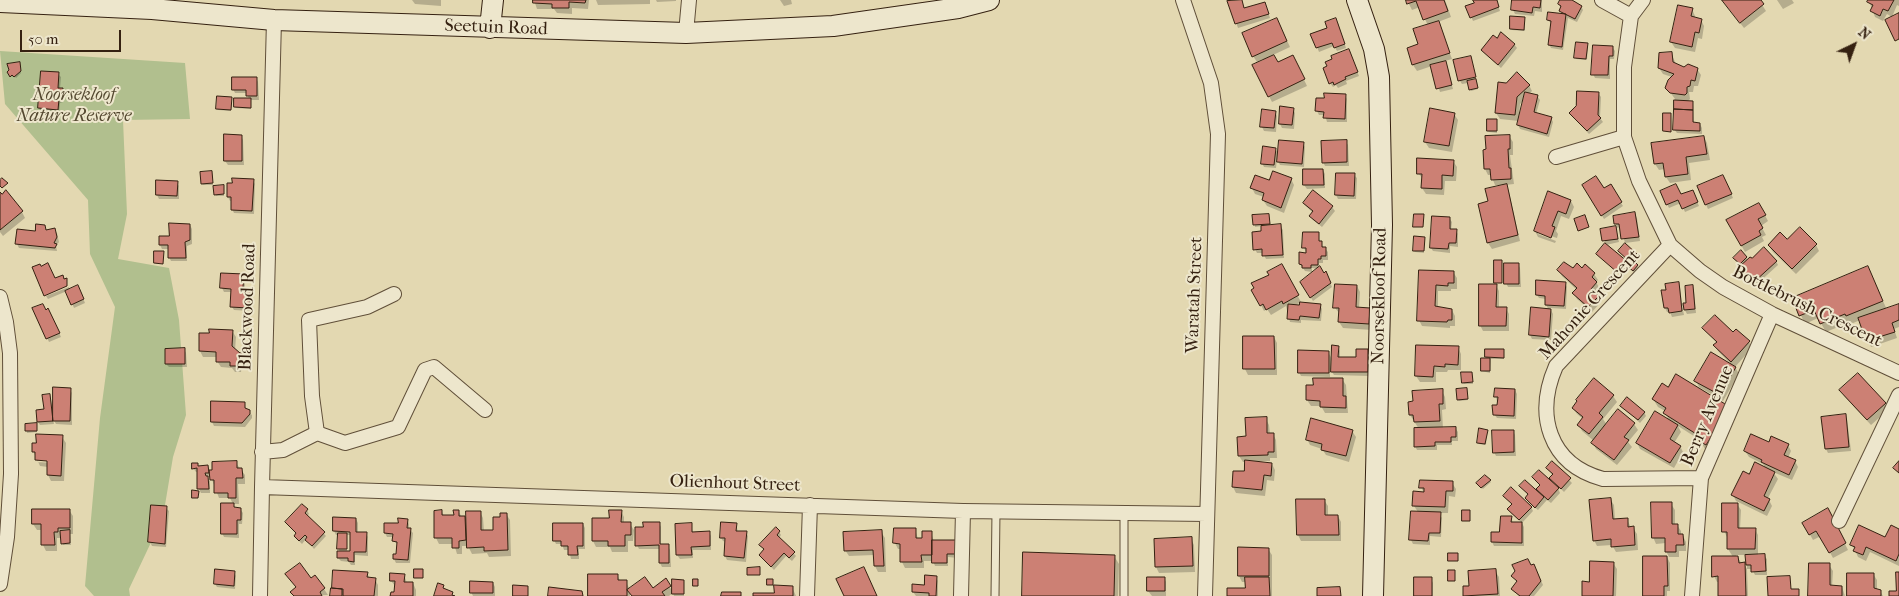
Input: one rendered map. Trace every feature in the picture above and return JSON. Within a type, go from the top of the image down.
[{"type":"street","points":[[490,28],[493,0]]},
{"type":"street","points":[[686,34],[688,0]]},
{"type":"street","name":"Seetuin Road","points":[[3,1],[152,4],[274,20],[686,34],[833,26],[958,8],[989,0]]},
{"type":"street","name":"Waratah Street","points":[[1183,0],[1211,83],[1218,134],[1205,596]]},
{"type":"street","name":"Noorsekloof Road","points":[[1357,0],[1374,49],[1379,77],[1382,225],[1373,596]]},
{"type":"street","points":[[1602,0],[1631,16]]},
{"type":"street","name":"Bottlebrush Crescent","points":[[1643,0],[1631,16],[1624,67],[1624,138],[1640,182],[1670,245],[1723,288],[1772,314],[1899,373]]},
{"type":"street","name":"Blackwood Road","points":[[260,596],[274,20]]},
{"type":"street","points":[[1556,157],[1624,138]]},
{"type":"street","name":"Mahonie Crescent","points":[[1670,245],[1556,366],[1548,390],[1548,428],[1558,450],[1568,460],[1593,476],[1612,479],[1701,478]]},
{"type":"street","points":[[317,433],[312,396],[309,320],[367,307],[394,294]]},
{"type":"street","points":[[0,297],[6,322],[10,353],[11,474],[7,537],[0,584]]},
{"type":"street","name":"Berry Avenue","points":[[1692,596],[1701,478],[1772,314]]},
{"type":"street","points":[[262,452],[283,450],[317,433],[344,443],[398,427],[425,370],[434,367],[485,410]]},
{"type":"street","points":[[1839,521],[1899,395]]},
{"type":"street","name":"Olienhout Street","points":[[262,487],[996,511],[1208,514]]},
{"type":"street","points":[[807,596],[810,505]]},
{"type":"street","points":[[960,596],[963,510]]},
{"type":"lane","points":[[995,596],[996,511]]},
{"type":"lane","points":[[1124,514],[1124,596]]},
{"type":"green space","name":"Noorsekloof Nature Reserve","points":[[0,51],[185,63],[190,119],[123,120],[127,214],[118,259],[169,268],[179,320],[186,415],[173,457],[163,517],[129,589],[130,596],[94,596],[85,586],[100,418],[115,307],[90,254],[88,200],[5,104]]},
{"type":"building","points":[[533,0],[586,0],[585,3],[569,2],[569,8],[552,8],[552,4],[533,3]]},
{"type":"building","points":[[1242,0],[1244,8],[1265,2],[1269,14],[1235,24],[1227,1]]},
{"type":"building","points":[[1406,0],[1444,0],[1448,11],[1423,20],[1416,1],[1407,4]]},
{"type":"building","points":[[1473,0],[1497,0],[1499,7],[1470,18],[1465,6],[1474,3]]},
{"type":"building","points":[[1512,0],[1541,0],[1540,8],[1533,7],[1532,13],[1511,10]]},
{"type":"building","points":[[1560,0],[1572,0],[1582,6],[1575,19],[1559,11],[1561,6],[1558,4]]},
{"type":"building","points":[[1722,0],[1761,0],[1764,4],[1740,23]]},
{"type":"building","points":[[1868,0],[1894,0],[1888,11],[1883,9],[1880,16],[1870,11],[1873,5],[1867,2]]},
{"type":"building","points":[[1678,5],[1693,8],[1691,16],[1702,19],[1699,33],[1695,32],[1692,47],[1670,42]]},
{"type":"building","points":[[1548,12],[1566,14],[1562,47],[1548,45],[1551,21],[1547,20]]},
{"type":"building","points":[[1899,13],[1899,39],[1895,41],[1885,20]]},
{"type":"building","points":[[1510,16],[1525,17],[1524,30],[1510,29]]},
{"type":"building","points":[[1277,18],[1287,41],[1252,57],[1242,33]]},
{"type":"building","points":[[1336,18],[1345,44],[1334,48],[1332,43],[1316,48],[1310,34],[1327,28],[1325,22]]},
{"type":"building","points":[[1439,21],[1450,53],[1412,65],[1407,48],[1418,44],[1413,29]]},
{"type":"building","points":[[1501,32],[1515,44],[1498,65],[1481,50],[1493,35],[1497,38]]},
{"type":"building","points":[[1576,42],[1588,43],[1586,59],[1574,58]]},
{"type":"building","points":[[1593,45],[1613,46],[1613,56],[1609,56],[1608,75],[1591,75]]},
{"type":"building","points":[[1349,49],[1358,72],[1345,77],[1346,79],[1334,85],[1333,82],[1329,84],[1323,68],[1327,66],[1325,62],[1332,59],[1331,56]]},
{"type":"building","points":[[1672,52],[1673,62],[1684,67],[1688,64],[1698,68],[1695,81],[1691,80],[1685,95],[1670,93],[1665,88],[1668,80],[1674,74],[1658,68],[1659,53]]},
{"type":"building","points":[[1274,55],[1278,62],[1293,55],[1305,79],[1268,97],[1252,65]]},
{"type":"building","points":[[1471,56],[1476,77],[1458,81],[1453,60]]},
{"type":"building","points":[[1446,61],[1452,85],[1436,89],[1430,65]]},
{"type":"building","points":[[20,62],[21,71],[14,77],[12,75],[10,77],[7,72],[9,70],[7,64]]},
{"type":"building","points":[[41,71],[59,72],[58,88],[63,88],[58,110],[38,108]]},
{"type":"building","points":[[1517,72],[1530,85],[1517,97],[1515,115],[1495,113],[1498,82],[1506,83]]},
{"type":"building","points":[[232,77],[257,77],[257,96],[246,96],[246,90],[232,90]]},
{"type":"building","points":[[1476,79],[1478,88],[1469,90],[1467,81]]},
{"type":"building","points":[[1577,91],[1599,92],[1598,115],[1601,118],[1587,131],[1569,113],[1576,106]]},
{"type":"building","points":[[1525,92],[1538,95],[1534,112],[1552,117],[1547,134],[1517,125]]},
{"type":"building","points":[[1324,93],[1346,94],[1345,119],[1323,118],[1324,112],[1315,111],[1316,98],[1324,98]]},
{"type":"building","points":[[217,96],[232,97],[231,110],[216,109]]},
{"type":"building","points":[[234,98],[251,98],[251,108],[234,107]]},
{"type":"building","points":[[1674,100],[1693,101],[1693,110],[1674,109]]},
{"type":"building","points":[[1280,106],[1294,108],[1292,125],[1279,124]]},
{"type":"building","points":[[1430,108],[1455,113],[1449,146],[1424,142]]},
{"type":"building","points":[[1262,109],[1276,111],[1274,128],[1260,127]]},
{"type":"building","points":[[1674,109],[1693,110],[1693,122],[1700,123],[1700,131],[1673,130]]},
{"type":"building","points":[[1663,113],[1671,113],[1671,132],[1663,131]]},
{"type":"building","points":[[1487,119],[1497,119],[1497,131],[1487,131]]},
{"type":"building","points":[[224,134],[242,135],[242,161],[224,161]]},
{"type":"building","points":[[1510,135],[1510,149],[1508,149],[1511,179],[1491,180],[1490,169],[1484,169],[1483,150],[1486,149],[1485,136]]},
{"type":"building","points":[[1704,136],[1707,154],[1686,157],[1688,174],[1665,177],[1663,163],[1654,164],[1651,143]]},
{"type":"building","points":[[1279,140],[1304,142],[1302,164],[1277,162]]},
{"type":"building","points":[[1347,140],[1347,162],[1322,163],[1321,141]]},
{"type":"building","points":[[1263,146],[1276,148],[1274,165],[1261,164]]},
{"type":"building","points":[[1417,158],[1454,160],[1453,176],[1442,175],[1442,189],[1421,188],[1422,174],[1417,174]]},
{"type":"building","points":[[1303,169],[1323,169],[1324,185],[1303,185]]},
{"type":"building","points":[[212,171],[213,183],[201,184],[200,172]]},
{"type":"building","points":[[1273,171],[1292,178],[1281,208],[1262,200],[1264,193],[1250,188],[1255,175],[1269,180]]},
{"type":"building","points":[[1336,173],[1355,173],[1354,196],[1335,195]]},
{"type":"building","points":[[1723,175],[1732,194],[1705,205],[1697,186]]},
{"type":"building","points":[[1596,176],[1604,188],[1611,184],[1622,202],[1601,216],[1582,185]]},
{"type":"building","points":[[2,178],[8,183],[2,188],[0,180]]},
{"type":"building","points":[[232,178],[254,179],[252,211],[231,210],[231,197],[227,197],[227,183],[232,183]]},
{"type":"building","points":[[156,180],[178,181],[177,196],[156,195]]},
{"type":"building","points":[[1507,184],[1518,235],[1487,243],[1478,204],[1488,201],[1485,189]]},
{"type":"building","points":[[1676,184],[1681,194],[1693,190],[1698,202],[1682,209],[1678,200],[1666,205],[1660,191]]},
{"type":"building","points":[[224,185],[224,194],[214,195],[213,186]]},
{"type":"building","points":[[6,190],[23,211],[0,230],[0,192],[2,194]]},
{"type":"building","points":[[1313,190],[1333,206],[1319,224],[1309,216],[1313,211],[1303,203]]},
{"type":"building","points":[[1548,191],[1571,200],[1566,214],[1558,211],[1552,226],[1555,227],[1551,238],[1534,231]]},
{"type":"building","points":[[1759,203],[1766,215],[1758,219],[1763,228],[1759,231],[1761,235],[1741,246],[1726,220]]},
{"type":"building","points":[[1635,212],[1639,237],[1621,239],[1619,224],[1614,224],[1613,216]]},
{"type":"building","points":[[1269,214],[1270,224],[1253,225],[1252,215]]},
{"type":"building","points":[[1414,214],[1424,214],[1423,227],[1413,227]]},
{"type":"building","points":[[1585,215],[1589,227],[1578,231],[1574,219]]},
{"type":"building","points":[[1432,216],[1450,217],[1450,229],[1457,229],[1456,243],[1449,243],[1448,249],[1430,248]]},
{"type":"building","points":[[169,223],[190,224],[190,240],[185,242],[186,258],[168,258],[168,245],[159,245],[159,236],[169,236]]},
{"type":"building","points":[[36,224],[45,225],[46,230],[55,228],[57,237],[54,243],[57,244],[55,248],[15,244],[17,229],[35,231]]},
{"type":"building","points":[[1281,224],[1283,255],[1262,256],[1262,249],[1253,250],[1252,232],[1261,231],[1261,226]]},
{"type":"building","points":[[1616,226],[1618,239],[1602,241],[1600,229]]},
{"type":"building","points":[[1800,227],[1817,244],[1792,269],[1768,245],[1780,232],[1787,239]]},
{"type":"building","points":[[1303,232],[1319,232],[1319,241],[1322,241],[1322,247],[1326,247],[1326,256],[1321,256],[1321,259],[1318,259],[1318,265],[1311,265],[1311,268],[1302,268],[1302,265],[1299,264],[1299,252],[1306,253],[1306,248],[1302,248]]},
{"type":"building","points":[[1414,236],[1425,237],[1424,251],[1413,251]]},
{"type":"building","points":[[1605,243],[1628,262],[1618,273],[1596,254]]},
{"type":"building","points":[[1625,243],[1637,254],[1629,261],[1618,251]]},
{"type":"building","points":[[1764,247],[1777,261],[1754,282],[1739,267]]},
{"type":"building","points":[[1741,250],[1747,257],[1740,264],[1733,258]]},
{"type":"building","points":[[154,251],[164,251],[163,264],[154,263]]},
{"type":"building","points":[[1632,259],[1638,265],[1633,271],[1626,265]]},
{"type":"building","points":[[1494,260],[1502,260],[1502,283],[1494,283]]},
{"type":"building","points":[[1564,262],[1573,268],[1577,263],[1582,268],[1585,264],[1595,273],[1592,277],[1597,282],[1591,289],[1599,296],[1588,307],[1572,293],[1577,288],[1557,270]]},
{"type":"building","points":[[48,263],[55,278],[63,275],[64,279],[67,278],[67,286],[44,296],[32,267]]},
{"type":"building","points":[[1504,263],[1519,263],[1519,284],[1504,284]]},
{"type":"building","points":[[1282,264],[1299,295],[1283,304],[1282,301],[1266,310],[1263,304],[1260,306],[1251,290],[1254,288],[1251,283],[1269,275],[1267,272]]},
{"type":"building","points":[[1320,266],[1324,273],[1326,271],[1331,283],[1310,298],[1300,282]]},
{"type":"building","points":[[1868,266],[1883,301],[1820,324],[1814,310],[1799,316],[1792,298]]},
{"type":"building","points":[[1419,270],[1454,271],[1454,283],[1448,283],[1448,286],[1436,285],[1435,306],[1452,309],[1452,320],[1447,322],[1417,321]]},
{"type":"building","points":[[221,273],[244,274],[243,287],[250,290],[249,308],[230,307],[231,289],[220,288]]},
{"type":"building","points":[[1536,280],[1566,282],[1564,306],[1545,305],[1545,296],[1536,295]]},
{"type":"building","points":[[1679,282],[1682,311],[1669,313],[1668,308],[1664,308],[1661,290],[1666,290],[1665,284]]},
{"type":"building","points":[[1335,284],[1357,285],[1356,307],[1370,308],[1369,324],[1338,322],[1339,308],[1333,308]]},
{"type":"building","points":[[1479,284],[1497,284],[1496,307],[1507,307],[1506,326],[1479,326]]},
{"type":"building","points":[[78,285],[84,299],[71,305],[65,291]]},
{"type":"building","points":[[1693,285],[1695,309],[1684,310],[1683,303],[1686,303],[1685,286]]},
{"type":"building","points":[[1300,302],[1321,304],[1319,318],[1300,316],[1299,320],[1287,319],[1288,304],[1299,305]]},
{"type":"building","points":[[43,304],[46,310],[48,308],[60,333],[46,339],[32,308]]},
{"type":"building","points":[[1899,304],[1899,320],[1892,323],[1895,332],[1866,341],[1858,318]]},
{"type":"building","points":[[1531,307],[1551,309],[1549,337],[1529,335]]},
{"type":"building","points":[[1715,315],[1733,332],[1736,329],[1750,341],[1731,362],[1713,345],[1717,342],[1702,328]]},
{"type":"building","points":[[209,329],[233,330],[232,346],[240,353],[246,353],[246,360],[239,360],[238,366],[230,366],[230,362],[216,362],[216,352],[199,351],[199,333],[209,333]]},
{"type":"building","points":[[1243,336],[1274,336],[1275,369],[1243,369]]},
{"type":"building","points":[[1332,345],[1339,346],[1338,357],[1356,357],[1356,349],[1368,349],[1368,372],[1331,372]]},
{"type":"building","points":[[1416,345],[1459,346],[1458,365],[1445,364],[1445,367],[1434,366],[1433,377],[1415,376]]},
{"type":"building","points":[[185,348],[185,364],[165,364],[165,349]]},
{"type":"building","points":[[1485,349],[1504,349],[1504,358],[1485,357]]},
{"type":"building","points":[[1298,350],[1329,351],[1329,373],[1298,373]]},
{"type":"building","points":[[1711,352],[1736,367],[1720,395],[1694,381]]},
{"type":"building","points":[[1481,358],[1490,358],[1490,371],[1481,371]]},
{"type":"building","points":[[1461,372],[1472,372],[1473,382],[1462,383]]},
{"type":"building","points":[[1858,373],[1886,403],[1867,420],[1839,390]]},
{"type":"building","points":[[1676,374],[1730,407],[1706,445],[1699,441],[1701,437],[1663,413],[1666,408],[1652,399],[1662,383],[1668,387]]},
{"type":"building","points":[[1313,378],[1343,378],[1343,396],[1346,396],[1346,408],[1320,407],[1320,401],[1306,400],[1306,385],[1313,385]]},
{"type":"building","points":[[1594,378],[1614,395],[1599,413],[1603,417],[1589,434],[1577,425],[1583,417],[1572,408],[1576,400]]},
{"type":"building","points":[[53,387],[71,388],[70,421],[53,421]]},
{"type":"building","points":[[1467,388],[1468,399],[1457,400],[1456,389]]},
{"type":"building","points":[[1495,388],[1515,389],[1514,416],[1493,415],[1492,405],[1497,405],[1498,397],[1494,397]]},
{"type":"building","points":[[1443,389],[1443,404],[1439,404],[1440,421],[1414,422],[1413,415],[1409,415],[1408,402],[1413,401],[1412,391]]},
{"type":"building","points":[[50,394],[53,421],[37,422],[36,410],[44,409],[42,395]]},
{"type":"building","points":[[1627,397],[1645,412],[1638,420],[1620,406]]},
{"type":"building","points":[[211,401],[245,402],[245,408],[250,410],[250,414],[242,423],[211,422]]},
{"type":"building","points":[[1618,409],[1635,423],[1624,437],[1629,440],[1614,460],[1591,443]]},
{"type":"building","points":[[1655,411],[1678,425],[1670,439],[1681,446],[1670,463],[1636,443]]},
{"type":"building","points":[[1846,414],[1849,447],[1825,449],[1821,417]]},
{"type":"building","points":[[1267,417],[1267,433],[1274,433],[1274,452],[1268,452],[1268,455],[1238,456],[1237,437],[1246,436],[1245,418]]},
{"type":"building","points":[[1311,418],[1353,430],[1346,456],[1321,450],[1322,444],[1306,440]]},
{"type":"building","points":[[37,423],[37,431],[25,431],[25,424]]},
{"type":"building","points":[[1456,427],[1456,437],[1451,437],[1451,442],[1435,442],[1435,446],[1414,447],[1414,428]]},
{"type":"building","points":[[1479,428],[1488,430],[1485,444],[1477,443]]},
{"type":"building","points":[[1492,430],[1514,430],[1514,452],[1493,453]]},
{"type":"building","points":[[36,434],[63,435],[61,476],[47,475],[47,461],[35,460],[35,452],[32,452],[32,443],[36,443]]},
{"type":"building","points":[[1751,434],[1769,442],[1771,436],[1789,444],[1784,455],[1796,460],[1789,475],[1761,462],[1762,460],[1744,451]]},
{"type":"building","points":[[1245,460],[1272,463],[1271,476],[1264,475],[1262,490],[1232,487],[1233,471],[1244,471]]},
{"type":"building","points":[[237,461],[237,468],[242,468],[243,478],[236,478],[236,498],[228,498],[228,493],[214,493],[214,480],[210,480],[209,470],[212,470],[212,462]]},
{"type":"building","points":[[1552,461],[1571,478],[1561,489],[1549,478],[1553,474],[1546,468]]},
{"type":"building","points":[[1899,461],[1899,473],[1893,468]]},
{"type":"building","points":[[1755,462],[1775,472],[1764,496],[1770,499],[1764,511],[1731,495],[1743,471],[1749,474]]},
{"type":"building","points":[[192,463],[198,463],[198,466],[208,465],[209,473],[205,473],[208,476],[209,489],[197,489],[197,468],[192,469]]},
{"type":"building","points":[[1539,470],[1559,488],[1548,500],[1536,489],[1540,485],[1532,477]]},
{"type":"building","points":[[1485,475],[1491,480],[1481,488],[1476,483]]},
{"type":"building","points":[[1420,480],[1453,481],[1453,491],[1446,491],[1445,507],[1412,506],[1413,491],[1424,492],[1424,488],[1419,488]]},
{"type":"building","points":[[1525,480],[1544,497],[1535,508],[1525,498],[1528,494],[1519,486]]},
{"type":"building","points":[[1511,487],[1532,507],[1519,520],[1507,509],[1512,504],[1503,496]]},
{"type":"building","points":[[192,490],[199,491],[198,498],[192,498]]},
{"type":"building","points":[[1611,498],[1613,519],[1628,518],[1628,527],[1634,526],[1635,545],[1611,547],[1611,539],[1593,541],[1589,500]]},
{"type":"building","points":[[1296,499],[1325,499],[1325,515],[1338,515],[1339,535],[1297,535]]},
{"type":"building","points":[[1651,502],[1672,502],[1672,524],[1678,524],[1678,534],[1683,534],[1684,545],[1676,545],[1676,552],[1665,552],[1665,538],[1652,538]]},
{"type":"building","points":[[221,503],[234,503],[234,507],[241,508],[241,520],[237,520],[237,534],[221,534]]},
{"type":"building","points":[[1722,503],[1738,503],[1738,528],[1756,528],[1755,549],[1727,549],[1727,532],[1722,532]]},
{"type":"building","points":[[302,504],[308,509],[305,513],[325,532],[312,546],[305,540],[307,537],[305,535],[299,541],[294,536],[296,533],[285,522]]},
{"type":"building","points":[[151,505],[167,506],[165,544],[148,542]]},
{"type":"building","points":[[1828,508],[1846,543],[1829,553],[1816,531],[1809,535],[1802,523]]},
{"type":"building","points":[[32,509],[70,509],[70,528],[58,528],[58,532],[54,532],[55,545],[41,545],[41,524],[32,524]]},
{"type":"building","points":[[442,510],[442,515],[454,515],[453,510],[459,510],[459,516],[465,516],[466,540],[459,541],[459,548],[452,548],[452,538],[434,538],[434,511]]},
{"type":"building","points":[[609,510],[622,510],[621,522],[631,522],[631,535],[625,535],[625,546],[608,546],[608,541],[592,541],[592,518],[609,518]]},
{"type":"building","points":[[1462,510],[1470,510],[1470,521],[1462,521]]},
{"type":"building","points":[[466,511],[481,511],[481,530],[493,530],[493,517],[500,517],[500,513],[507,513],[508,550],[484,551],[484,547],[467,548]]},
{"type":"building","points":[[1411,511],[1441,512],[1440,533],[1429,533],[1428,541],[1409,540]]},
{"type":"building","points":[[1501,516],[1512,516],[1511,522],[1522,522],[1522,543],[1491,542],[1491,532],[1499,532]]},
{"type":"building","points":[[333,517],[356,518],[356,532],[367,532],[366,552],[354,552],[354,562],[348,561],[348,558],[337,558],[337,551],[350,551],[350,532],[333,531]]},
{"type":"building","points":[[398,518],[408,519],[407,528],[411,528],[408,560],[393,559],[393,554],[396,554],[397,542],[392,541],[393,534],[384,533],[384,523],[398,523]]},
{"type":"building","points":[[643,522],[660,522],[660,544],[669,544],[669,563],[659,563],[659,545],[635,546],[635,527],[643,527]]},
{"type":"building","points":[[721,522],[737,523],[736,531],[747,531],[744,558],[724,556],[725,538],[720,538]]},
{"type":"building","points":[[553,523],[583,523],[583,546],[577,546],[578,555],[568,555],[568,546],[561,546],[561,541],[553,541]]},
{"type":"building","points":[[692,523],[692,532],[710,531],[710,546],[691,547],[692,555],[676,555],[675,524]]},
{"type":"building","points":[[1859,525],[1885,537],[1891,525],[1899,529],[1899,554],[1896,561],[1866,547],[1863,555],[1853,551],[1855,547],[1850,545]]},
{"type":"building","points":[[776,527],[780,531],[777,535],[795,552],[789,558],[784,553],[771,567],[759,555],[764,549],[759,545]]},
{"type":"building","points":[[894,528],[916,528],[916,538],[922,538],[922,531],[932,531],[932,555],[921,555],[922,562],[900,562],[900,544],[893,543]]},
{"type":"building","points":[[70,530],[70,543],[61,544],[60,531]]},
{"type":"building","points":[[882,530],[884,566],[874,566],[873,550],[844,551],[843,532]]},
{"type":"building","points":[[338,533],[347,533],[347,549],[337,549]]},
{"type":"building","points":[[1192,537],[1193,566],[1155,567],[1154,539]]},
{"type":"building","points":[[932,540],[956,540],[956,554],[947,554],[947,563],[932,563]]},
{"type":"building","points":[[1238,547],[1269,548],[1269,576],[1238,576]]},
{"type":"building","points":[[1023,552],[1115,555],[1114,596],[1022,596]]},
{"type":"building","points":[[1448,553],[1458,553],[1458,561],[1448,561]]},
{"type":"building","points":[[1765,554],[1766,571],[1751,572],[1751,565],[1746,565],[1745,555]]},
{"type":"building","points":[[1643,556],[1667,556],[1668,586],[1664,586],[1664,596],[1643,596]]},
{"type":"building","points":[[1712,556],[1738,556],[1739,563],[1745,562],[1746,596],[1718,596],[1718,576],[1712,577]]},
{"type":"building","points":[[1528,559],[1531,565],[1534,564],[1541,581],[1529,596],[1520,596],[1511,589],[1517,581],[1511,576],[1515,571],[1512,565]]},
{"type":"building","points":[[1590,561],[1614,562],[1613,596],[1582,596],[1582,581],[1589,582]]},
{"type":"building","points":[[300,563],[311,578],[315,575],[325,588],[320,592],[322,596],[294,596],[290,592],[296,587],[285,574]]},
{"type":"building","points":[[1809,563],[1830,563],[1830,585],[1842,586],[1842,596],[1808,596]]},
{"type":"building","points":[[760,567],[760,575],[747,575],[747,568]]},
{"type":"building","points":[[864,567],[877,596],[844,596],[836,579]]},
{"type":"building","points":[[215,569],[235,571],[234,586],[214,584]]},
{"type":"building","points":[[414,569],[423,569],[423,578],[414,578]]},
{"type":"building","points":[[1496,569],[1498,594],[1463,596],[1463,586],[1469,586],[1468,571]]},
{"type":"building","points":[[333,570],[368,572],[367,577],[376,578],[374,596],[343,596],[343,589],[332,588]]},
{"type":"building","points":[[1448,570],[1455,570],[1455,581],[1448,581]]},
{"type":"building","points":[[1896,572],[1899,572],[1899,596],[1889,596],[1889,591],[1896,591]]},
{"type":"building","points":[[390,573],[405,574],[404,582],[413,582],[413,596],[390,596],[391,592],[394,592],[395,581],[390,581]]},
{"type":"building","points":[[1847,573],[1874,573],[1874,588],[1881,590],[1881,596],[1847,596]]},
{"type":"building","points":[[588,574],[618,574],[618,580],[627,580],[627,596],[588,596]]},
{"type":"building","points":[[925,575],[937,576],[936,596],[929,596],[929,593],[912,592],[912,584],[924,585]]},
{"type":"building","points":[[1790,576],[1791,589],[1799,589],[1799,596],[1768,596],[1767,577]]},
{"type":"building","points":[[645,577],[653,588],[666,578],[671,586],[662,592],[665,596],[632,596],[627,590]]},
{"type":"building","points":[[1147,577],[1165,577],[1165,591],[1147,591]]},
{"type":"building","points":[[1245,577],[1269,577],[1270,596],[1227,596],[1227,588],[1245,588]]},
{"type":"building","points":[[1414,577],[1432,577],[1432,596],[1414,596]]},
{"type":"building","points":[[672,579],[684,580],[684,594],[672,594]]},
{"type":"building","points":[[693,579],[698,579],[698,586],[693,586]]},
{"type":"building","points":[[767,579],[773,579],[773,585],[767,585]]},
{"type":"building","points":[[470,581],[493,582],[493,593],[470,593]]},
{"type":"building","points":[[438,583],[444,585],[443,588],[453,592],[452,595],[455,596],[434,596]]},
{"type":"building","points":[[513,585],[528,586],[528,596],[513,596]]},
{"type":"building","points":[[774,585],[793,586],[793,596],[753,596],[753,593],[774,593]]},
{"type":"building","points":[[549,587],[582,591],[583,596],[548,596]]},
{"type":"building","points":[[1340,587],[1341,596],[1317,596],[1317,588]]},
{"type":"building","points":[[331,588],[342,589],[342,596],[330,596]]},
{"type":"building","points":[[722,592],[741,592],[741,596],[721,596]]}]
